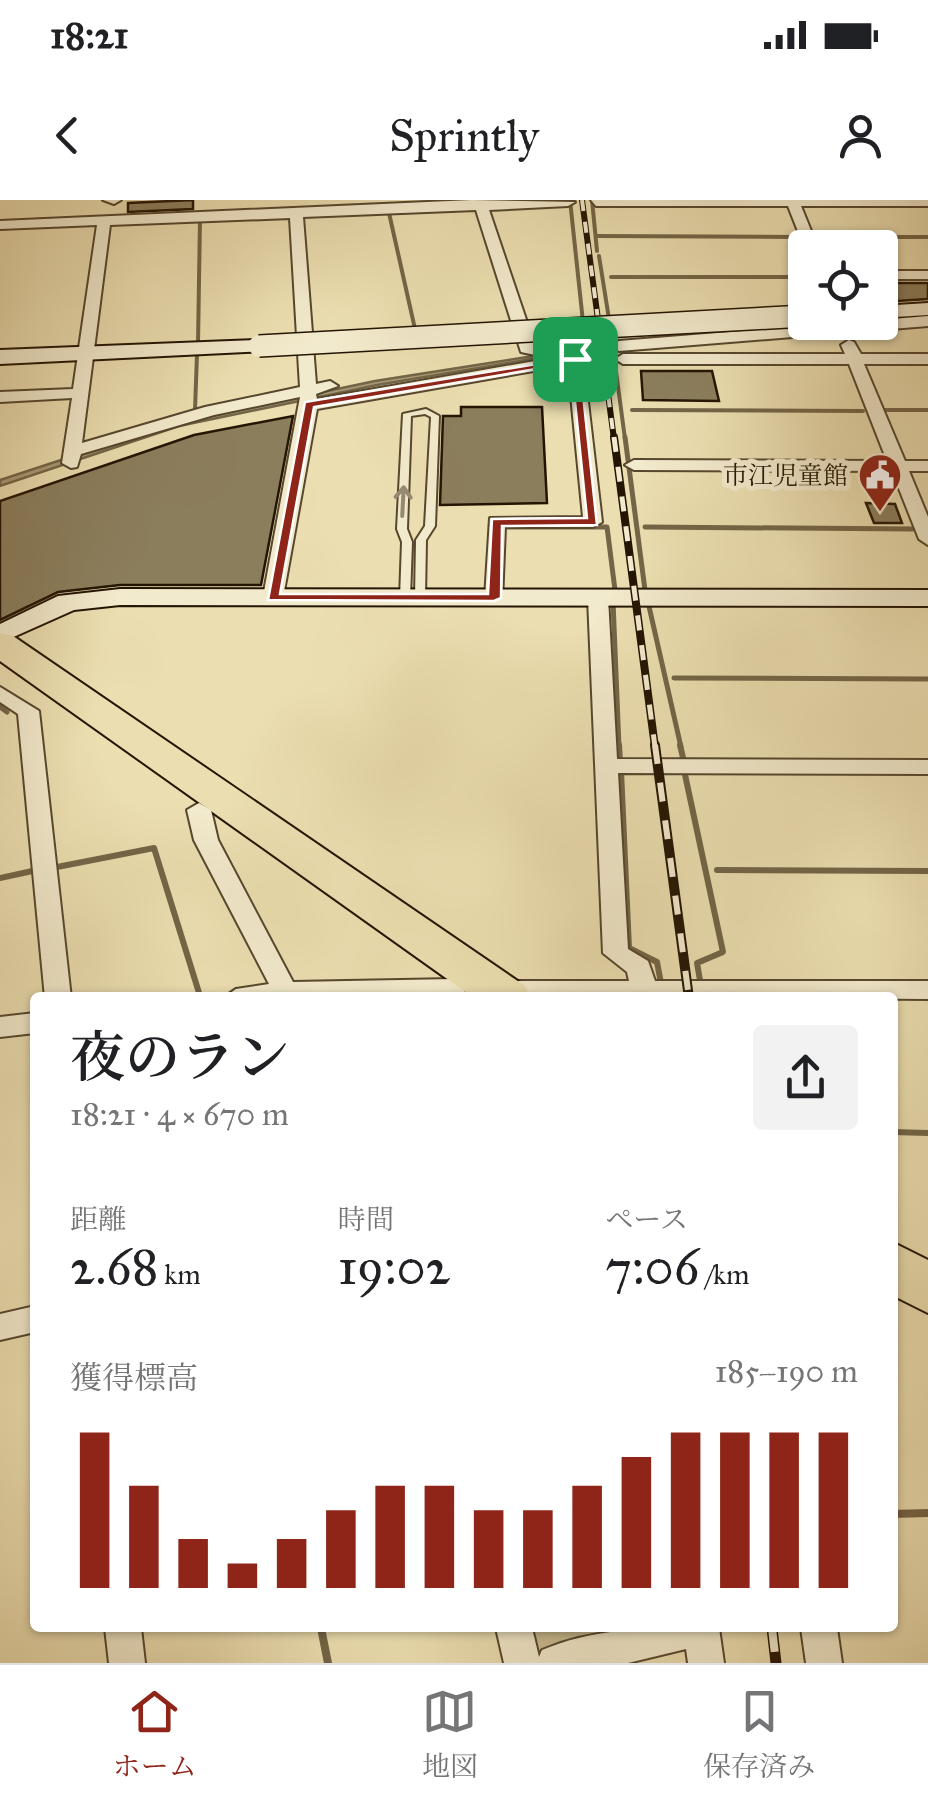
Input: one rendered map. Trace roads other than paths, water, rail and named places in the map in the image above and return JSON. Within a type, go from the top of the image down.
[{"type":"highway","points":[[0,644],[481,992]]},
{"type":"highway","points":[[0,670],[199,810],[480,992]]},
{"type":"highway","points":[[898,1269],[928,1290]]},
{"type":"highway","points":[[898,1302],[928,1324]]},
{"type":"street","points":[[112,200],[72,458],[211,411],[575,359],[593,522],[496,522],[494,598]]},
{"type":"street","points":[[311,209],[337,200]]},
{"type":"street","points":[[793,201],[805,230]]},
{"type":"street","points":[[0,225],[311,209],[568,202]]},
{"type":"street","points":[[596,202],[928,202]]},
{"type":"street","points":[[480,203],[529,352]]},
{"type":"street","points":[[273,598],[309,396],[311,209]]},
{"type":"street","points":[[898,275],[928,275]]},
{"type":"street","points":[[898,312],[925,313]]},
{"type":"street","points":[[898,317],[925,313]]},
{"type":"street","points":[[0,358],[788,317]]},
{"type":"street","points":[[788,332],[621,353],[928,359]]},
{"type":"street","points":[[847,340],[928,540]]},
{"type":"street","points":[[309,396],[582,344]]},
{"type":"street","points":[[0,397],[80,393]]},
{"type":"street","points":[[634,466],[928,466]]},
{"type":"street","points":[[0,635],[84,598],[928,598]]},
{"type":"street","points":[[598,598],[610,766],[616,953],[639,967],[643,992]]},
{"type":"street","points":[[0,693],[28,711],[57,992]]},
{"type":"street","points":[[610,766],[928,767]]},
{"type":"street","points":[[199,810],[206,840],[287,992]]},
{"type":"street","points":[[814,992],[928,990]]},
{"type":"street","points":[[0,1027],[30,1024]]},
{"type":"street","points":[[0,1327],[30,1320]]},
{"type":"street","points":[[123,1632],[127,1663]]},
{"type":"street","points":[[515,1632],[522,1663]]},
{"type":"street","points":[[556,1663],[682,1632]]},
{"type":"street","points":[[699,1632],[706,1663]]},
{"type":"street","points":[[820,1632],[824,1663]]},
{"type":"lane","points":[[418,411],[435,416],[430,526],[421,540],[412,598],[407,542],[402,529],[407,414],[418,411]]},
{"type":"waterway","points":[[570,200],[583,322]]},
{"type":"waterway","points":[[592,200],[597,251]]},
{"type":"waterway","points":[[389,213],[415,329]]},
{"type":"waterway","points":[[198,343],[200,219]]},
{"type":"waterway","points":[[596,236],[788,237]]},
{"type":"waterway","points":[[898,237],[928,237]]},
{"type":"waterway","points":[[599,256],[609,319]]},
{"type":"waterway","points":[[611,277],[788,277]]},
{"type":"waterway","points":[[613,349],[625,439]]},
{"type":"waterway","points":[[195,410],[197,354]]},
{"type":"waterway","points":[[632,410],[863,411]]},
{"type":"waterway","points":[[884,410],[928,410]]},
{"type":"waterway","points":[[625,437],[645,590]]},
{"type":"waterway","points":[[501,527],[607,527],[615,590]]},
{"type":"waterway","points":[[645,527],[913,529]]},
{"type":"waterway","points":[[613,601],[619,747]]},
{"type":"waterway","points":[[648,602],[681,747]]},
{"type":"waterway","points":[[674,678],[928,679]]},
{"type":"waterway","points":[[0,707],[7,712]]},
{"type":"waterway","points":[[619,745],[620,762]]},
{"type":"waterway","points":[[680,745],[684,762]]},
{"type":"waterway","points":[[684,770],[723,952],[697,963],[701,986]]},
{"type":"waterway","points":[[621,771],[629,948],[657,962],[661,983]]},
{"type":"waterway","points":[[52,868],[154,848],[199,992]]},
{"type":"waterway","points":[[0,878],[37,870]]},
{"type":"waterway","points":[[717,870],[928,871]]},
{"type":"waterway","points":[[898,1132],[928,1133]]},
{"type":"waterway","points":[[898,1514],[928,1513]]},
{"type":"waterway","points":[[322,1632],[328,1663]]},
{"type":"railway","points":[[582,200],[614,439]]},
{"type":"railway","points":[[614,437],[655,747]]},
{"type":"railway","points":[[655,745],[688,992]]},
{"type":"railway","points":[[772,1632],[776,1663]]},
{"type":"place","name":"市江児童館","points":[[880,513]]}]
